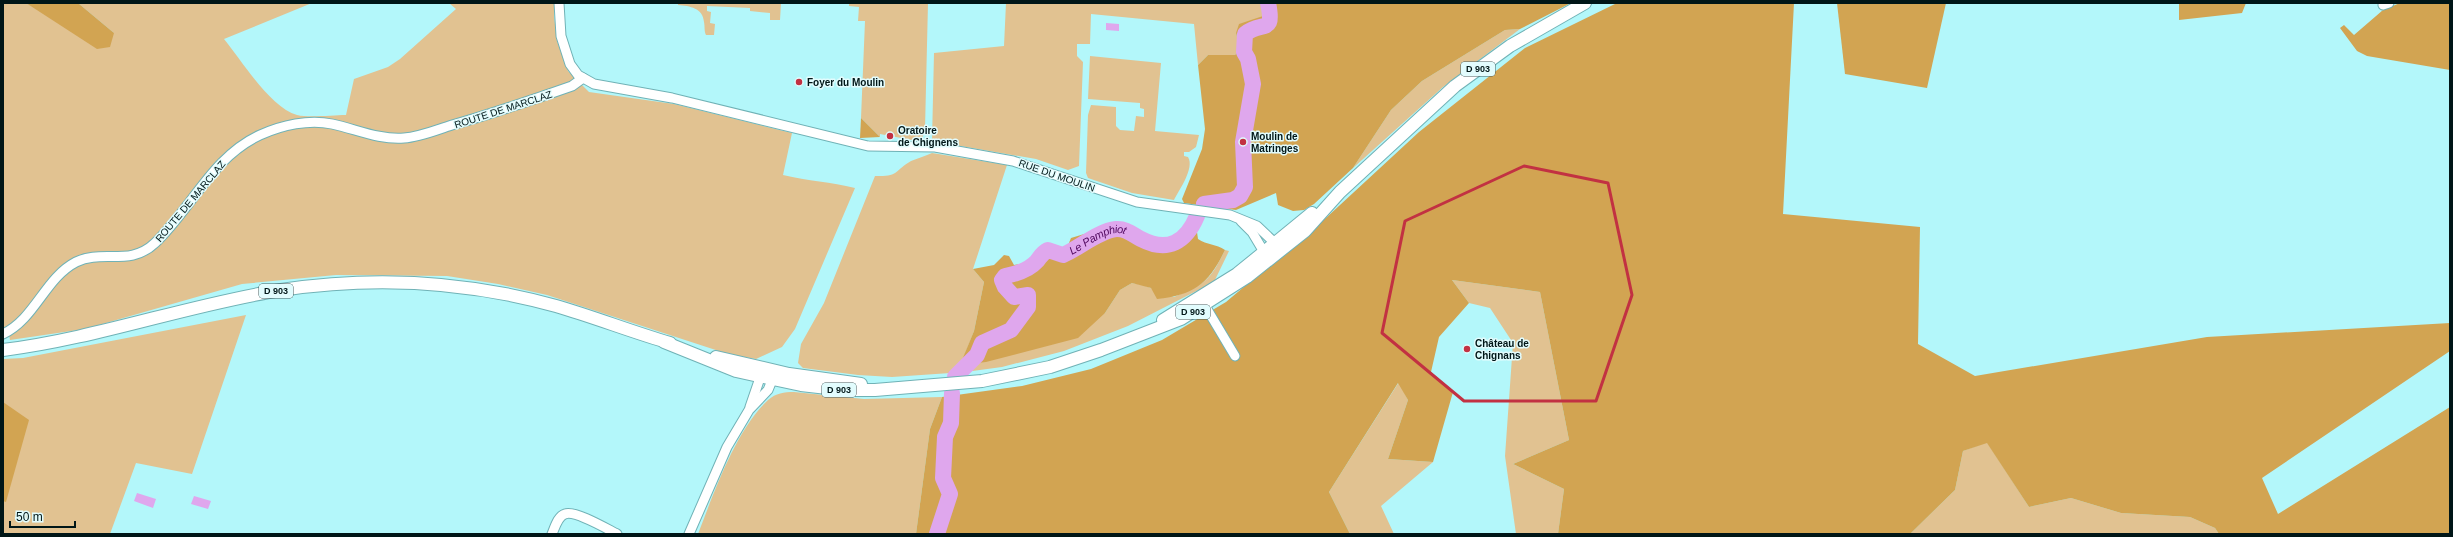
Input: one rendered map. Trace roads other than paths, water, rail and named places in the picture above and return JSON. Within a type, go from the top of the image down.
[{"type":"main road","name":"D 903","points":[[3,350],[88,336],[270,292],[321,285],[378,282],[457,287],[521,298],[587,316],[761,373],[775,376],[814,378],[904,387],[966,383],[1019,374],[1089,355],[1174,322],[1312,224],[1340,192],[1430,108],[1482,65],[1538,28],[1585,3]]},
{"type":"street","points":[[559,3],[559,20],[566,54],[570,64],[583,78]]},
{"type":"street","name":"RUE DU MOULIN","points":[[583,78],[600,85],[672,98],[874,146],[935,147],[990,156],[1039,168],[1137,202],[1220,213],[1260,228],[1279,247]]},
{"type":"street","name":"ROUTE DE MARCLAZ","points":[[3,334],[25,317],[64,271],[74,263],[89,258],[128,257],[152,246],[224,160],[245,143],[262,134],[280,127],[316,122],[382,137],[407,138],[484,116],[572,86],[583,78]]},
{"type":"street","name":"RUE DU MOULIN","points":[[1238,219],[1252,232],[1267,256]]},
{"type":"street","points":[[1202,301],[1235,356]]},
{"type":"street","points":[[689,534],[718,464],[749,410],[761,373]]},
{"type":"street","points":[[749,410],[767,392],[775,376]]},
{"type":"street","points":[[552,534],[559,518],[565,514],[573,513],[617,534]]},
{"type":"waterway","name":"Le Pamphiot","points":[[1204,204],[1233,200],[1240,196],[1245,187],[1243,142],[1253,84],[1248,59],[1244,52],[1245,34],[1251,30],[1266,26],[1268,24],[1270,20],[1268,3]]},
{"type":"waterway","name":"Le Pamphiot","points":[[955,377],[977,355],[982,343],[1011,330],[1028,307],[1028,295],[1014,297],[1005,287],[1002,280],[1005,276],[1018,273],[1030,267],[1043,253],[1048,250],[1063,255],[1109,230],[1120,229],[1151,243],[1168,245],[1182,238],[1193,225],[1197,216]]},
{"type":"waterway","name":"Le Pamphiot","points":[[937,534],[950,494],[943,478],[945,437],[951,423],[952,393]]},
{"type":"place","name":"Foyer du Moulin","points":[[799,82]]},
{"type":"place","name":"Oratoire de Chignens","points":[[890,136]]},
{"type":"place","name":"Moulin de Matringes","points":[[1243,142]]},
{"type":"place","name":"Château de Chignans","points":[[1467,349]]}]
